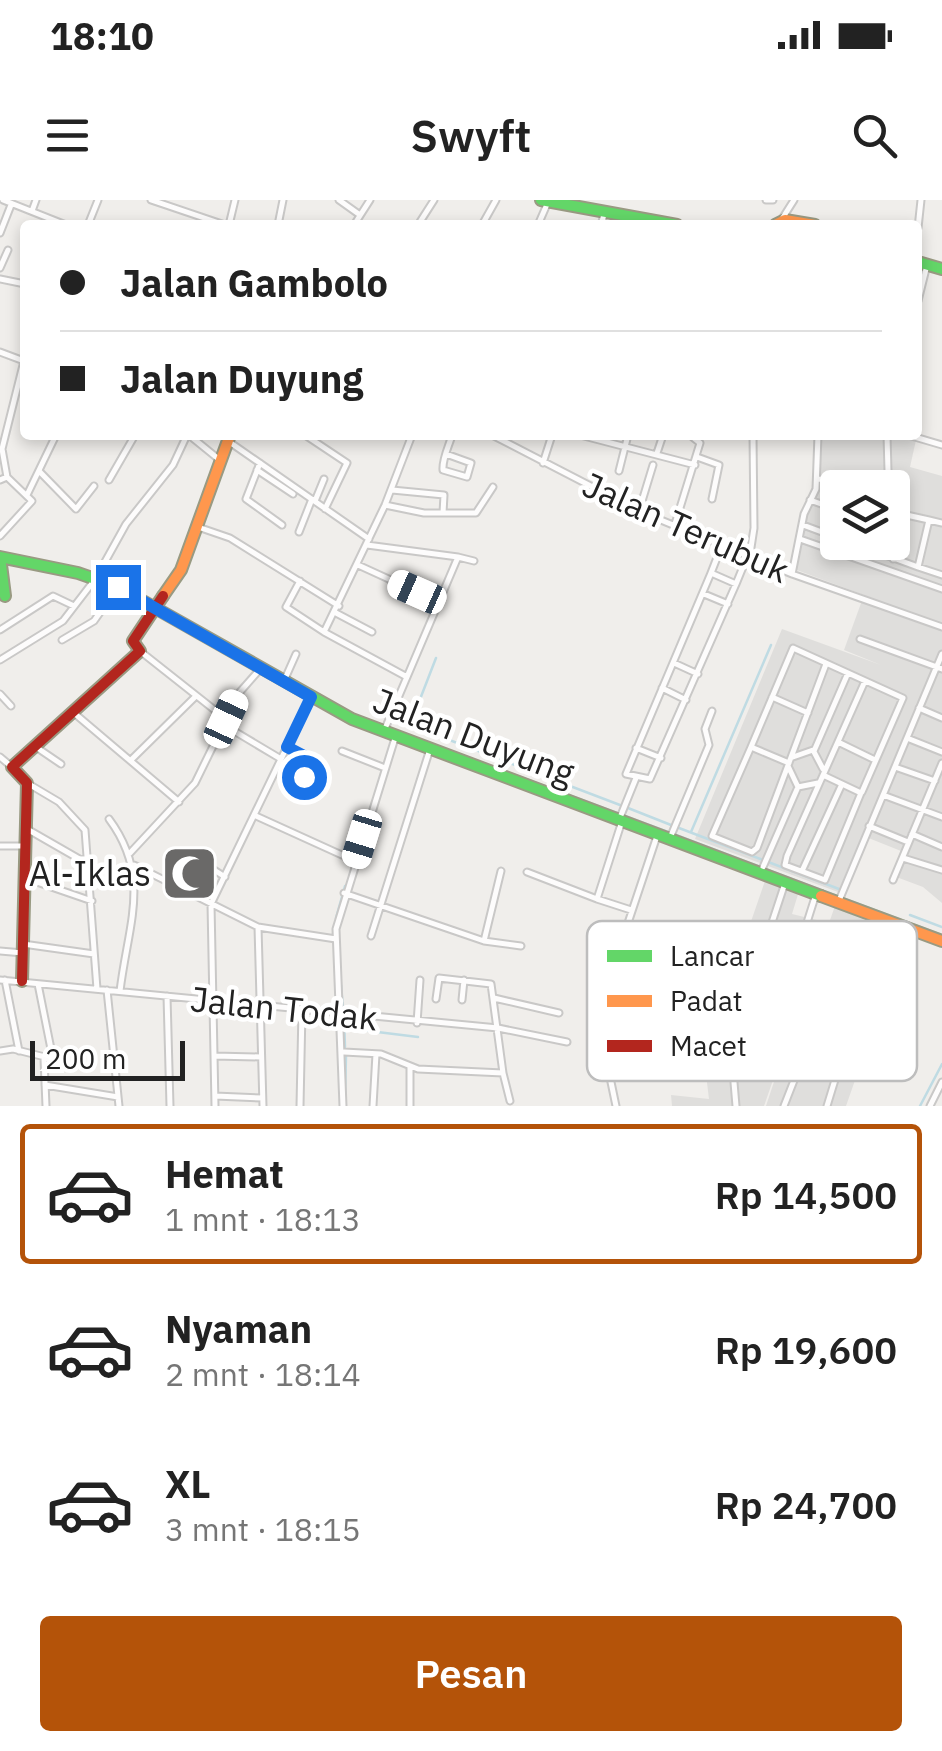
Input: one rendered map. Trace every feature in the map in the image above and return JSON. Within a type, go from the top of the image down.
[{"type":"street","points":[[3,200],[48,220]]},
{"type":"street","points":[[32,211],[36,200]]},
{"type":"street","points":[[151,200],[212,220]]},
{"type":"street","points":[[339,200],[360,216]]},
{"type":"street","points":[[357,220],[370,200]]},
{"type":"street","points":[[544,201],[574,203],[631,220]]},
{"type":"street","points":[[0,233],[10,205]]},
{"type":"street","points":[[602,220],[605,211]]},
{"type":"street","points":[[0,268],[8,250]]},
{"type":"street","points":[[922,264],[942,268]]},
{"type":"street","points":[[0,536],[30,504],[27,494],[3,478],[1,467],[20,378]]},
{"type":"street","points":[[27,494],[54,440]]},
{"type":"street","points":[[108,480],[132,440]]},
{"type":"street","points":[[0,660],[63,621],[96,578],[123,529],[170,469],[185,440]]},
{"type":"street","points":[[194,440],[221,461]]},
{"type":"street","points":[[228,440],[181,570],[134,641],[140,651],[225,722],[282,760]]},
{"type":"street","points":[[231,440],[259,466],[326,509],[368,542],[474,560]]},
{"type":"street","points":[[312,440],[346,463],[326,509]]},
{"type":"street","points":[[324,632],[386,505],[410,440]]},
{"type":"street","points":[[446,454],[471,463],[467,477],[443,470],[446,454],[450,440]]},
{"type":"street","name":"Jalan Terubuk","points":[[503,440],[639,511],[792,574],[942,627]]},
{"type":"street","points":[[511,444],[512,440]]},
{"type":"street","points":[[543,463],[550,440]]},
{"type":"street","points":[[597,440],[720,467],[712,498]]},
{"type":"street","points":[[619,471],[627,440]]},
{"type":"street","points":[[657,453],[661,440]]},
{"type":"street","points":[[676,524],[696,461],[698,440]]},
{"type":"street","points":[[720,550],[624,771],[636,778],[650,779],[661,758],[748,556],[754,528],[752,440]]},
{"type":"street","points":[[792,574],[802,525],[818,479],[818,440]]},
{"type":"street","points":[[887,440],[888,470]]},
{"type":"street","points":[[639,511],[654,464]]},
{"type":"street","points":[[259,466],[246,501],[282,526]]},
{"type":"street","points":[[39,472],[76,509],[82,508],[94,486]]},
{"type":"street","points":[[299,532],[324,479]]},
{"type":"street","points":[[280,481],[293,494]]},
{"type":"street","points":[[386,505],[443,514],[480,512],[492,487]]},
{"type":"street","points":[[392,490],[444,495],[443,514]]},
{"type":"street","points":[[810,500],[820,504]]},
{"type":"street","points":[[910,516],[942,521]]},
{"type":"street","points":[[918,567],[929,520]]},
{"type":"street","points":[[802,525],[820,532]]},
{"type":"street","points":[[197,526],[230,538],[372,632]]},
{"type":"street","points":[[800,539],[942,589]]},
{"type":"street","points":[[0,557],[5,596]]},
{"type":"street","name":"Jalan Duyung","points":[[0,557],[96,578],[118,587],[311,697],[390,733],[658,834],[763,867],[785,882],[889,921]]},
{"type":"street","points":[[343,1106],[344,1052],[336,939],[344,893],[384,768],[407,678],[458,558]]},
{"type":"street","points":[[897,560],[942,575]]},
{"type":"street","points":[[358,565],[439,602]]},
{"type":"street","points":[[712,573],[736,584]]},
{"type":"street","points":[[300,581],[286,607],[407,678]]},
{"type":"street","points":[[62,640],[94,622],[118,587]]},
{"type":"street","points":[[704,594],[728,604]]},
{"type":"street","points":[[0,630],[54,596],[74,607]]},
{"type":"street","points":[[860,639],[939,668]]},
{"type":"street","points":[[826,664],[757,848],[752,852],[712,836],[792,648],[903,698],[825,880],[785,864],[865,681]]},
{"type":"street","points":[[12,768],[140,651]]},
{"type":"street","points":[[284,681],[296,654]]},
{"type":"street","points":[[838,903],[942,654]]},
{"type":"street","points":[[674,663],[698,674]]},
{"type":"street","points":[[130,853],[196,783],[239,693],[261,668]]},
{"type":"street","points":[[814,752],[848,673]]},
{"type":"street","points":[[662,688],[686,700]]},
{"type":"street","points":[[0,694],[11,706]]},
{"type":"street","points":[[132,760],[196,696]]},
{"type":"street","points":[[215,1106],[211,904],[311,697]]},
{"type":"street","points":[[772,697],[808,713]]},
{"type":"street","points":[[919,708],[942,718]]},
{"type":"street","points":[[670,838],[709,744],[705,726],[712,710]]},
{"type":"street","points":[[74,713],[180,802]]},
{"type":"street","points":[[907,738],[942,752]]},
{"type":"street","points":[[838,742],[875,760]]},
{"type":"street","points":[[36,747],[61,764]]},
{"type":"street","points":[[287,747],[308,758],[304,777]]},
{"type":"street","points":[[751,747],[788,763],[798,787],[763,867]]},
{"type":"street","points":[[635,748],[661,758]]},
{"type":"street","points":[[371,936],[430,749]]},
{"type":"street","points":[[342,750],[384,768]]},
{"type":"street","points":[[788,763],[804,750],[814,752],[823,763],[823,775],[812,788],[798,787]]},
{"type":"street","points":[[0,757],[27,783],[83,824],[98,989]]},
{"type":"street","points":[[894,880],[942,763]]},
{"type":"street","points":[[895,767],[935,781]]},
{"type":"street","points":[[823,775],[861,793]]},
{"type":"street","points":[[598,898],[636,778]]},
{"type":"street","points":[[22,981],[27,783]]},
{"type":"street","points":[[802,871],[842,784]]},
{"type":"street","points":[[883,795],[942,817]]},
{"type":"street","points":[[256,816],[354,861]]},
{"type":"street","points":[[108,818],[130,853],[136,880],[120,991]]},
{"type":"street","points":[[869,826],[942,847]]},
{"type":"street","points":[[27,829],[88,864]]},
{"type":"street","points":[[628,921],[658,834]]},
{"type":"street","points":[[0,846],[25,846]]},
{"type":"street","points":[[188,853],[225,876]]},
{"type":"street","points":[[903,858],[942,870]]},
{"type":"street","points":[[134,865],[258,927],[336,939]]},
{"type":"street","points":[[484,940],[501,871]]},
{"type":"street","points":[[527,872],[632,910]]},
{"type":"street","points":[[25,878],[92,901]]},
{"type":"street","points":[[772,921],[785,882]]},
{"type":"street","points":[[344,893],[484,940],[521,946]]},
{"type":"street","points":[[807,921],[816,894]]},
{"type":"street","points":[[873,921],[875,916]]},
{"type":"street","points":[[215,1096],[263,1102],[258,927]]},
{"type":"street","name":"Jalan Duyung","points":[[917,931],[942,940]]},
{"type":"street","points":[[0,951],[24,948],[94,954]]},
{"type":"street","points":[[436,999],[438,978],[489,982],[510,1101]]},
{"type":"street","points":[[2,980],[20,1051]]},
{"type":"street","name":"Jalan Todak","points":[[2,980],[214,998],[417,1024],[498,1028],[567,1042]]},
{"type":"street","points":[[417,1024],[420,980]]},
{"type":"street","points":[[462,1000],[464,980]]},
{"type":"street","points":[[0,1051],[53,1058],[38,984]]},
{"type":"street","points":[[107,990],[119,1106]]},
{"type":"street","points":[[167,996],[170,1106]]},
{"type":"street","points":[[494,998],[559,1013]]},
{"type":"street","points":[[300,1106],[302,1010]]},
{"type":"street","points":[[344,1052],[376,1053],[410,1067],[504,1072]]},
{"type":"street","points":[[373,1106],[376,1053]]},
{"type":"street","points":[[214,1056],[263,1057]]},
{"type":"street","points":[[44,1059],[46,1106]]},
{"type":"street","points":[[410,1067],[410,1106]]},
{"type":"street","points":[[611,1081],[616,1106]]},
{"type":"street","points":[[733,1081],[736,1106]]},
{"type":"street","points":[[784,1106],[794,1081]]},
{"type":"street","points":[[827,1106],[835,1081]]},
{"type":"street","points":[[930,1106],[942,1082]]},
{"type":"street","points":[[45,1085],[118,1097]]},
{"type":"shaded area","points":[[820,440],[916,440],[910,467],[942,476],[942,903],[923,887],[891,875],[901,851],[866,837],[927,682],[838,892],[695,839],[782,629],[881,665],[844,650],[864,595],[794,569],[809,505],[816,497]]},
{"type":"shaded area","points":[[766,878],[799,891],[792,914],[821,921],[751,921]]},
{"type":"shaded area","points":[[836,903],[886,921],[830,921]]},
{"type":"shaded area","points":[[707,1081],[773,1081],[764,1106],[672,1106],[671,1095],[709,1099]]},
{"type":"shaded area","points":[[774,1081],[855,1081],[846,1106],[766,1106]]},
{"type":"waterway","points":[[691,832],[771,645]]},
{"type":"waterway","points":[[436,658],[410,725],[620,805]]},
{"type":"waterway","points":[[397,731],[617,813]]},
{"type":"waterway","points":[[369,812],[376,792]]},
{"type":"waterway","points":[[628,808],[671,825]]},
{"type":"waterway","points":[[625,816],[668,832]]},
{"type":"waterway","points":[[361,838],[367,820]]},
{"type":"waterway","points":[[679,828],[839,889]]},
{"type":"waterway","points":[[676,835],[837,896]]},
{"type":"waterway","points":[[336,918],[345,886]]},
{"type":"waterway","points":[[845,899],[904,921]]},
{"type":"waterway","points":[[910,915],[942,927]]},
{"type":"waterway","points":[[917,926],[942,935]]},
{"type":"waterway","points":[[341,985],[343,1009]]},
{"type":"waterway","points":[[344,1018],[345,1047]]},
{"type":"waterway","points":[[345,1028],[418,1037]]},
{"type":"waterway","points":[[345,1099],[346,1056]]},
{"type":"waterway","points":[[920,1106],[942,1064]]},
{"type":"traffic: fast","points":[[541,200],[650,220]]},
{"type":"traffic: fast","points":[[922,263],[942,269]]},
{"type":"traffic: fast","points":[[5,596],[0,557],[78,573],[118,587],[352,719],[821,896]]},
{"type":"traffic: slow","points":[[163,596],[181,570],[228,440]]},
{"type":"traffic: slow","points":[[821,896],[888,921]]},
{"type":"traffic: slow","points":[[917,932],[942,941]]},
{"type":"traffic: jam","points":[[22,981],[27,783],[12,767],[140,651],[133,641],[163,596]]},
{"type":"place","name":"Al-Iklas","points":[[190,873]]},
{"type":"route","points":[[118,587],[311,697],[287,747],[308,758],[304,777]]}]
